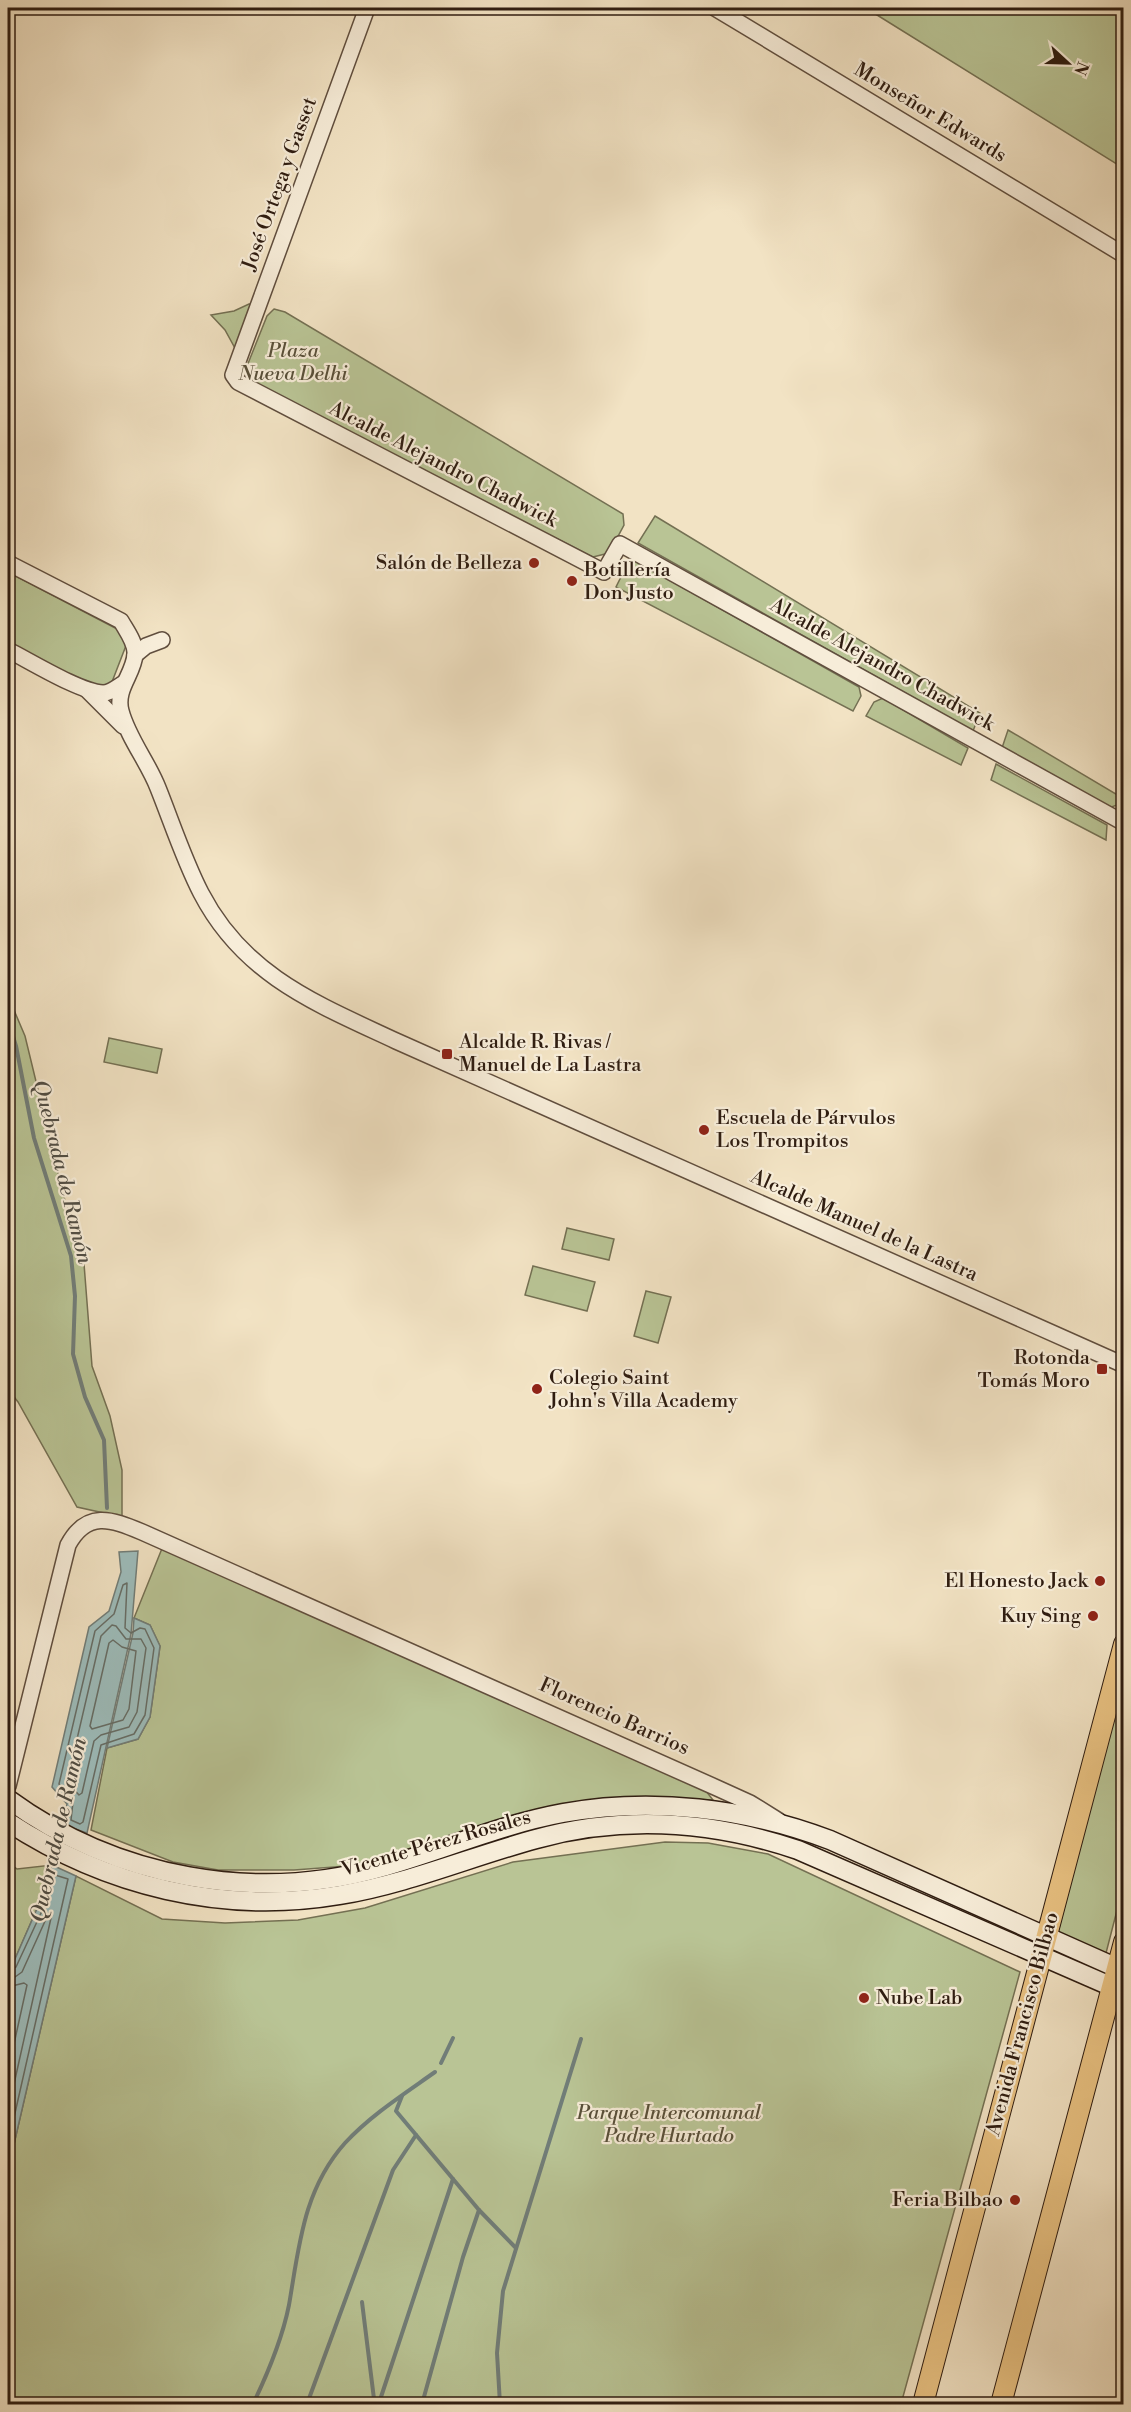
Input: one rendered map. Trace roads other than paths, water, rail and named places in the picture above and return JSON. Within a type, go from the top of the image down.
[{"type":"main road","name":"Avenida Francisco Bilbao","points":[[923,2404],[1124,1644]]},
{"type":"main road","name":"Vicente Pérez Rosales","points":[[8,1799],[58,1831],[91,1847],[174,1874],[221,1881],[280,1883],[358,1874],[530,1821],[586,1809],[656,1807],[708,1809],[781,1823]]},
{"type":"main road","name":"Vicente Pérez Rosales","points":[[8,1822],[84,1865],[129,1881],[175,1893],[221,1899],[268,1901],[315,1899],[362,1891],[538,1838],[607,1826],[660,1824],[710,1827],[760,1837],[816,1857],[1041,1956]]},
{"type":"main road","name":"Florencio Barrios","points":[[781,1823],[830,1840],[1046,1936],[1119,1980]]},
{"type":"main road","points":[[1001,2404],[1119,1980],[1124,1942]]},
{"type":"main road","points":[[1041,1956],[1119,1980]]},
{"type":"street","name":"José Ortega y Gasset","points":[[233,375],[367,8]]},
{"type":"street","name":"Monseñor Edwards","points":[[716,8],[1124,255]]},
{"type":"street","name":"Alcalde Alejandro Chadwick","points":[[233,375],[243,386],[604,572],[620,544],[1124,823]]},
{"type":"street","points":[[8,563],[121,621],[131,639],[135,655]]},
{"type":"street","points":[[129,732],[120,710],[124,683],[135,655],[146,646],[162,640]]},
{"type":"street","points":[[8,650],[85,688],[109,693],[124,683]]},
{"type":"street","points":[[85,688],[129,732]]},
{"type":"street","name":"Alcalde Manuel de la Lastra","points":[[129,732],[147,761],[194,878],[211,911],[244,952],[280,983],[396,1041],[1120,1362]]},
{"type":"street","name":"Florencio Barrios","points":[[8,1786],[68,1545],[89,1523],[107,1520],[126,1525],[717,1788],[750,1803],[781,1823]]},
{"type":"water","points":[[138,1551],[131,1634],[87,1833],[63,1825],[67,1804],[52,1787],[89,1627],[109,1611],[121,1572],[119,1552]]},
{"type":"water","points":[[134,1618],[150,1625],[160,1646],[150,1717],[138,1739],[107,1748],[133,1633]]},
{"type":"water","points":[[52,1865],[76,1876],[8,2170],[8,1975],[43,1895]]},
{"type":"waterway","name":"Quebrada de Ramón","points":[[8,1020],[16,1046],[34,1138],[71,1256],[75,1296],[73,1354],[85,1397],[104,1440],[107,1508]]},
{"type":"waterway","points":[[441,2063],[453,2038]]},
{"type":"waterway","points":[[500,2404],[497,2353],[503,2291],[581,2039]]},
{"type":"waterway","points":[[253,2404],[283,2331],[305,2220],[320,2180],[331,2161],[355,2133],[388,2105],[435,2072]]},
{"type":"waterway","points":[[402,2096],[396,2111],[479,2210],[515,2247]]},
{"type":"waterway","points":[[307,2404],[393,2170],[416,2135]]},
{"type":"waterway","points":[[379,2403],[453,2179]]},
{"type":"waterway","points":[[422,2404],[463,2257],[479,2210]]},
{"type":"waterway","points":[[362,2302],[374,2399],[379,2404]]},
{"type":"place","name":"Salón de Belleza","points":[[534,563]]},
{"type":"place","name":"Botillería Don Justo","points":[[572,581]]},
{"type":"place","name":"Alcalde R. Rivas / Manuel de La Lastra","points":[[447,1054]]},
{"type":"place","name":"Escuela de Párvulos Los Trompitos","points":[[704,1130]]},
{"type":"place","name":"Rotonda Tomás Moro","points":[[1102,1369]]},
{"type":"place","name":"Colegio Saint John's Villa Academy","points":[[537,1389]]},
{"type":"place","name":"El Honesto Jack","points":[[1100,1581]]},
{"type":"place","name":"Kuy Sing","points":[[1093,1616]]},
{"type":"place","name":"Nube Lab","points":[[864,1998]]},
{"type":"place","name":"Feria Bilbao","points":[[1015,2200]]},
{"type":"park label","name":"Plaza Nueva Delhi","points":[[293,362]]},
{"type":"park label","name":"Parque Intercomunal Padre Hurtado","points":[[669,2124]]}]
